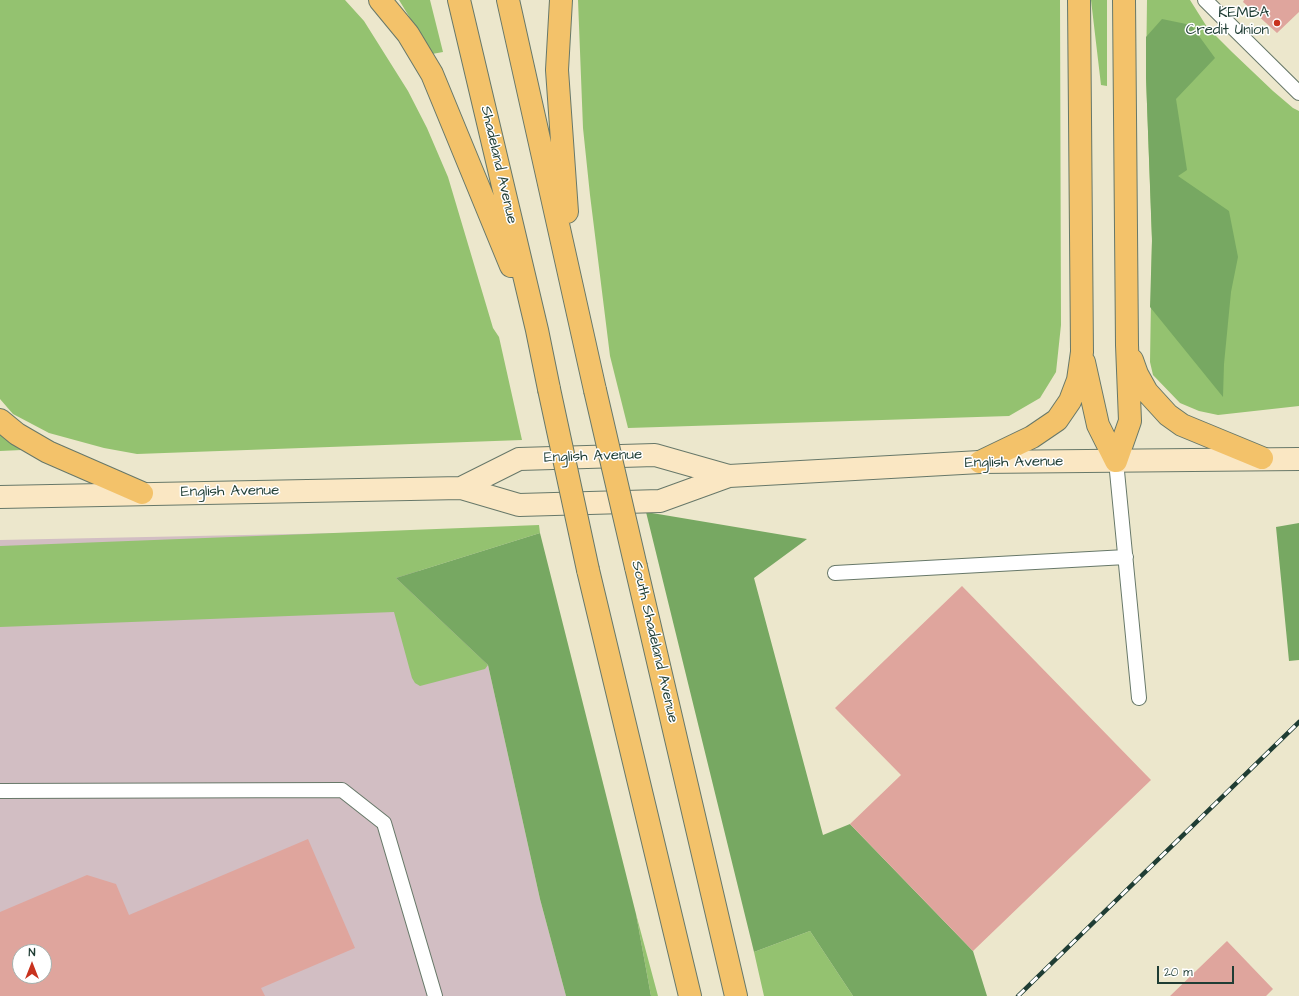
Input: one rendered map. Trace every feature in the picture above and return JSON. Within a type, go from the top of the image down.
[{"type":"highway","points":[[380,0],[408,34],[432,74],[537,330],[588,570],[690,996]]},
{"type":"highway","name":"Shadeland Avenue","points":[[459,0],[537,330]]},
{"type":"highway","points":[[508,0],[573,287]]},
{"type":"highway","points":[[561,0],[557,70],[573,287]]},
{"type":"highway","points":[[980,462],[1045,429],[1062,414],[1076,386],[1082,352],[1079,0]]},
{"type":"highway","points":[[1116,461],[1130,421],[1127,345],[1124,0]]},
{"type":"highway","name":"South Shadeland Avenue","points":[[573,287],[595,390],[736,996]]},
{"type":"highway","points":[[1127,345],[1137,374],[1147,392],[1168,415],[1182,425],[1262,458]]},
{"type":"highway","points":[[1082,352],[1098,425],[1116,461]]},
{"type":"highway","points":[[0,420],[17,434],[48,452],[142,493]]},
{"type":"street","name":"English Avenue","points":[[461,488],[519,460],[655,455],[729,476]]},
{"type":"street","name":"English Avenue","points":[[0,497],[142,493],[461,488],[519,505],[660,501],[729,476],[980,462],[1262,458],[1299,459]]},
{"type":"lane","points":[[1206,0],[1299,93]]},
{"type":"lane","points":[[1116,461],[1139,698]]},
{"type":"lane","points":[[835,573],[1126,557]]},
{"type":"lane","points":[[0,791],[342,790],[384,823],[435,996]]},
{"type":"shaded area","points":[[391,532],[488,665],[540,899],[566,996],[0,996],[0,540]]},
{"type":"green space","points":[[0,0],[345,0],[364,21],[408,91],[427,128],[448,177],[493,328],[499,337],[522,440],[137,454],[104,448],[49,433],[13,414],[0,399]]},
{"type":"green space","points":[[399,0],[430,0],[443,52],[432,54]]},
{"type":"green space","points":[[578,0],[1060,0],[1061,325],[1056,372],[1040,398],[1009,416],[628,428],[610,356],[590,195],[583,128]]},
{"type":"green space","points":[[1091,0],[1107,0],[1107,86],[1101,85]]},
{"type":"green space","points":[[1147,0],[1190,0],[1207,27],[1273,91],[1293,108],[1299,111],[1299,406],[1218,415],[1199,411],[1180,403],[1153,375],[1150,362],[1152,238],[1146,77]]},
{"type":"green space","points":[[1162,19],[1191,25],[1215,58],[1176,99],[1187,170],[1178,176],[1229,211],[1238,257],[1231,292],[1224,364],[1223,397],[1150,307],[1152,241],[1146,37]]},
{"type":"green space","points":[[0,433],[22,450],[0,451]]},
{"type":"green space","points":[[646,512],[807,539],[754,578],[823,835],[850,824],[973,951],[987,996],[853,996],[810,931],[754,952]]},
{"type":"green space","points":[[1299,523],[1299,660],[1289,661],[1276,527]]},
{"type":"green space","points":[[539,525],[540,533],[396,578],[488,665],[485,669],[420,686],[415,683],[412,678],[394,612],[0,627],[0,546]]},
{"type":"green space","points":[[540,533],[636,914],[651,996],[566,996],[540,899],[488,665],[396,578]]},
{"type":"green space","points":[[636,914],[658,996],[651,996]]},
{"type":"green space","points":[[810,931],[853,996],[764,996],[754,952]]},
{"type":"building","name":"KEMBA Credit Union","points":[[1244,0],[1299,0],[1299,12],[1277,33],[1243,2]]},
{"type":"building","points":[[962,586],[1151,780],[973,951],[850,824],[901,775],[835,708]]},
{"type":"building","points":[[308,839],[355,948],[261,988],[265,996],[0,996],[0,912],[87,875],[116,884],[129,915]]},
{"type":"building","points":[[1227,941],[1273,989],[1266,996],[1170,996]]},
{"type":"railway","points":[[1018,996],[1299,722]]},
{"type":"place","name":"KEMBA Credit Union","points":[[1277,23]]}]
